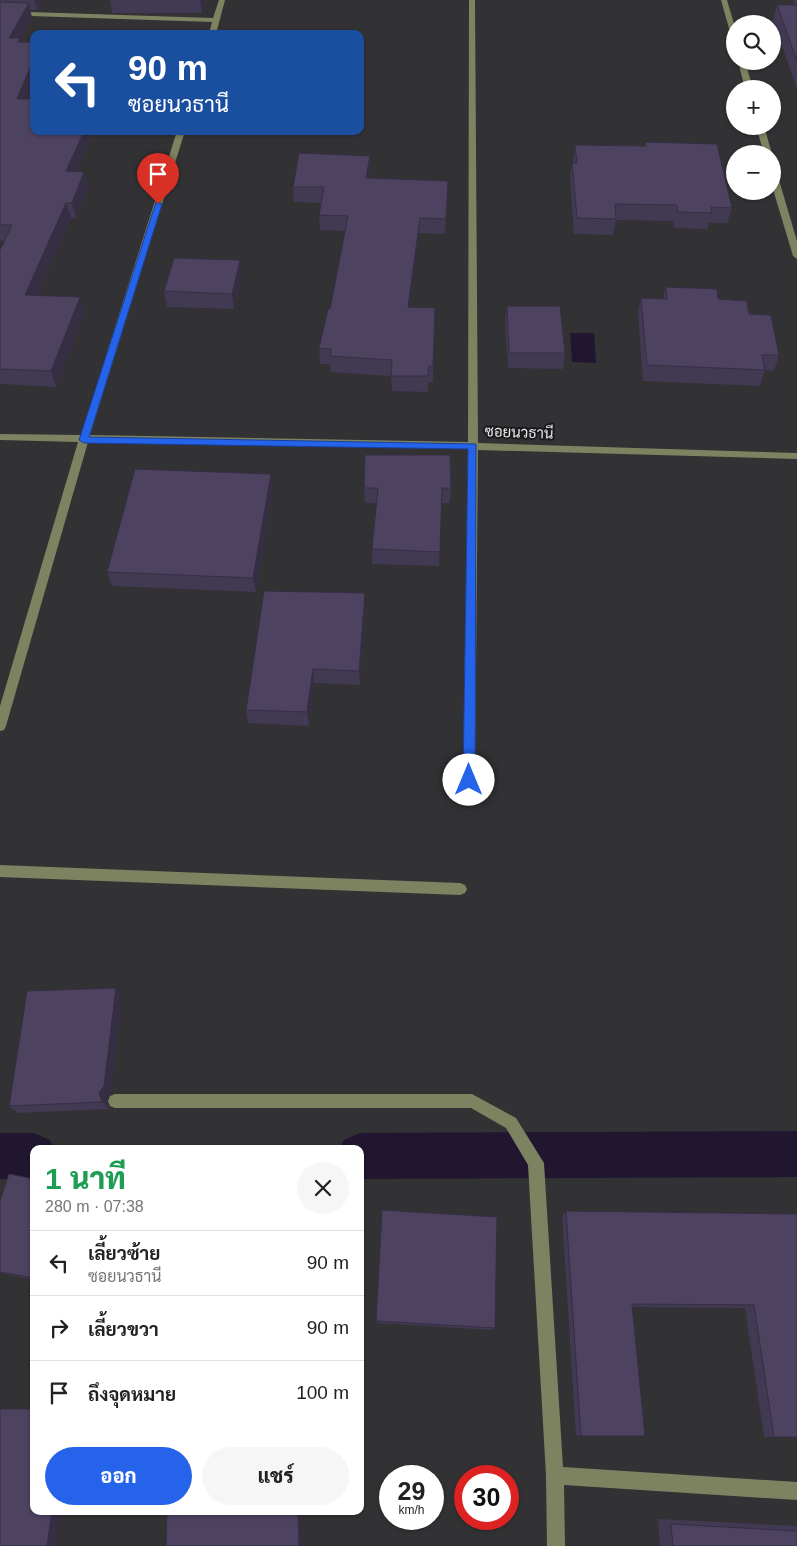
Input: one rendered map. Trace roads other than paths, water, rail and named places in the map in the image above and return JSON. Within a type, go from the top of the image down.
[{"type":"street","points":[[213,30],[222,0]]},
{"type":"street","points":[[469,780],[473,446],[472,0]]},
{"type":"street","points":[[724,0],[728,15]]},
{"type":"street","points":[[0,13],[217,20]]},
{"type":"street","points":[[0,726],[84,440],[180,135]]},
{"type":"street","points":[[781,200],[797,256]]},
{"type":"street","name":"ซอยนวธานี","points":[[0,437],[473,446],[797,456]]},
{"type":"street","points":[[0,871],[460,889]]},
{"type":"street","points":[[116,1101],[472,1101],[511,1124],[536,1163],[555,1475],[556,1546]]},
{"type":"street","points":[[555,1475],[797,1491]]},
{"type":"waterway","points":[[364,1156],[797,1154]]},
{"type":"waterway","points":[[0,1156],[30,1156]]}]
